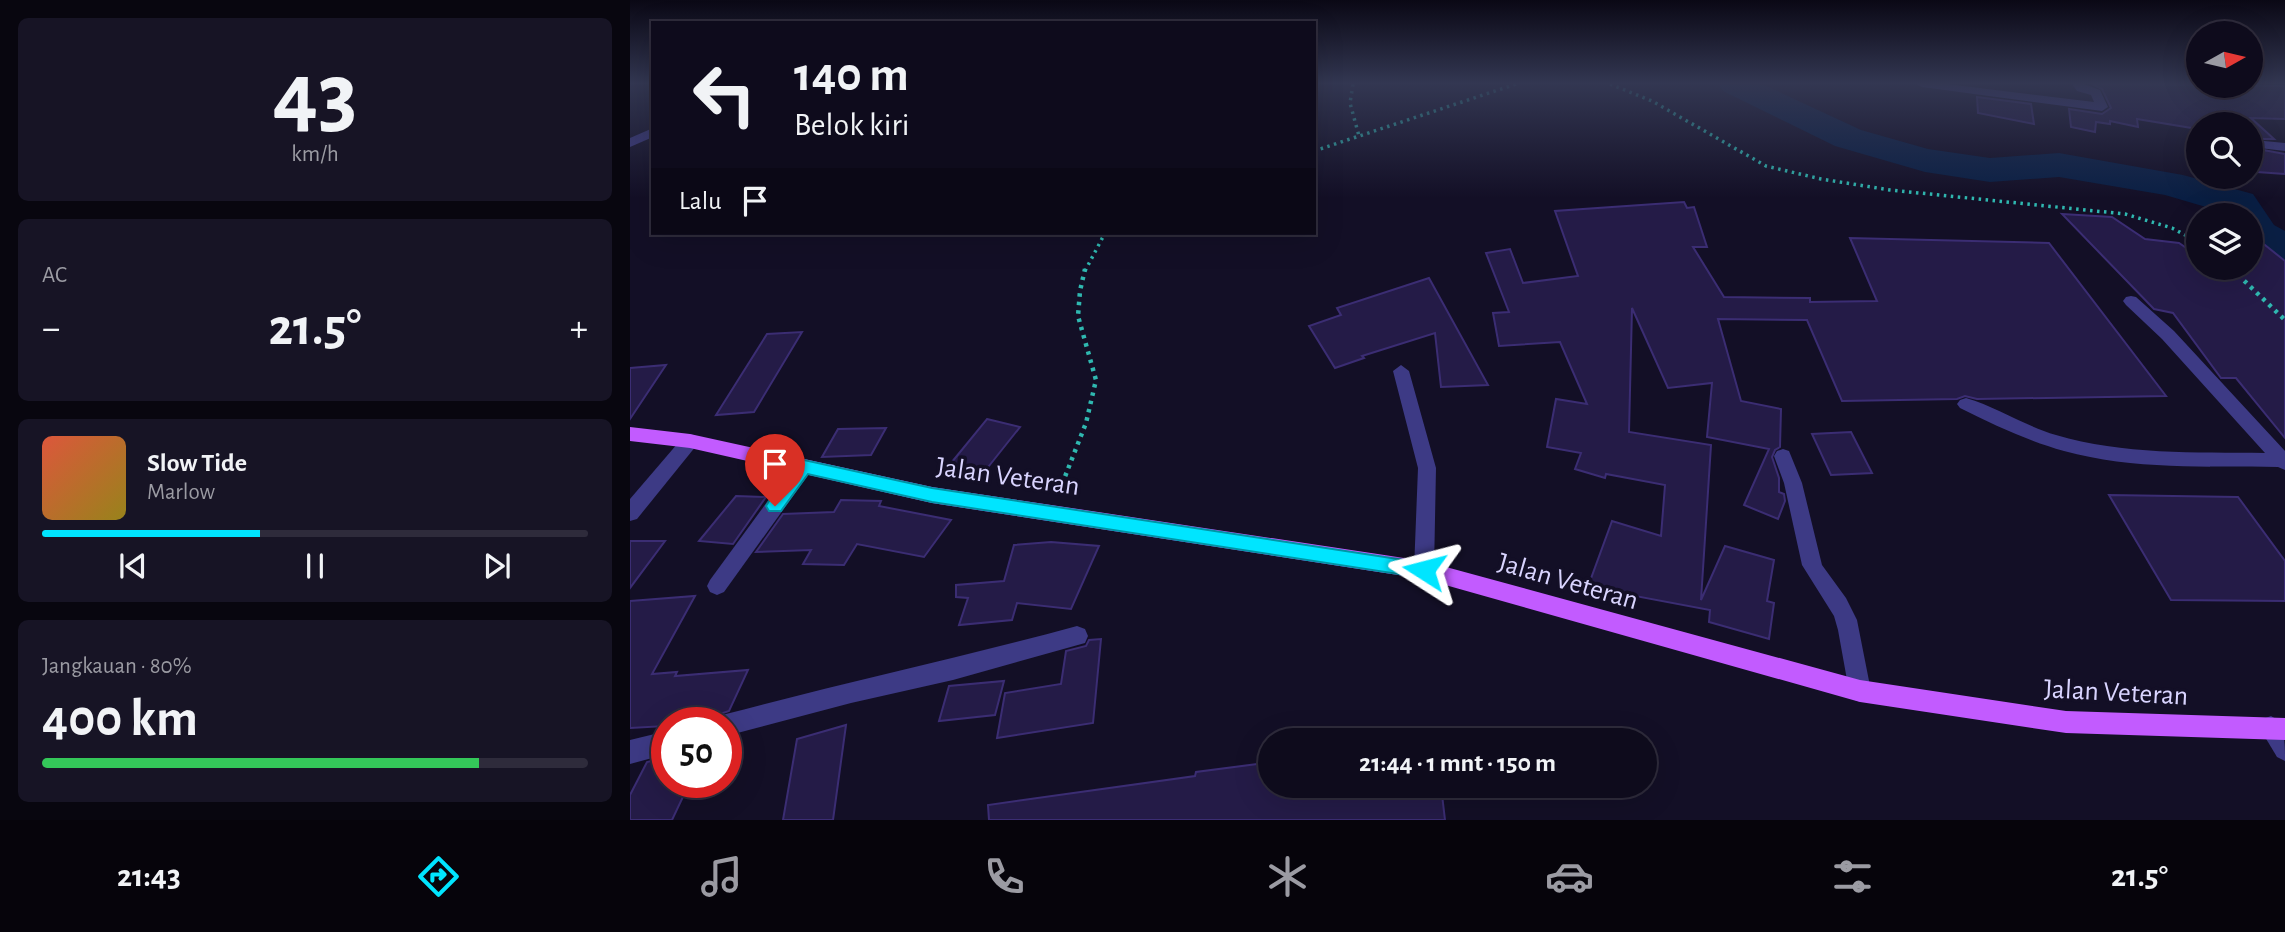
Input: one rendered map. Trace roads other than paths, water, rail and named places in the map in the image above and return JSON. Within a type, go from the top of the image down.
[{"type":"main road","name":"Jalan Veteran","points":[[630,434],[691,441],[932,495],[1051,511],[1424,570],[1860,691],[2066,722],[2278,728]]},
{"type":"street","points":[[630,143],[651,133]]},
{"type":"street","points":[[2264,145],[2285,147]]},
{"type":"street","points":[[2131,301],[2168,335],[2284,462]]},
{"type":"street","points":[[1401,371],[1427,468],[1424,570]]},
{"type":"street","points":[[1966,404],[2014,428],[2079,448],[2170,459],[2284,462]]},
{"type":"street","points":[[630,513],[691,441]]},
{"type":"street","points":[[1783,456],[1793,483],[1812,565],[1817,578],[1837,603],[1847,623],[1860,691]]},
{"type":"street","points":[[717,586],[804,466]]},
{"type":"street","points":[[742,721],[851,692],[953,670],[1077,636]]},
{"type":"street","points":[[2278,728],[2285,749]]},
{"type":"street","points":[[630,752],[651,746]]},
{"type":"waterway","points":[[1815,122],[1848,138],[1925,160],[1990,170],[2059,165],[2169,184],[2238,203]]},
{"type":"waterway","points":[[2263,236],[2285,249]]}]
